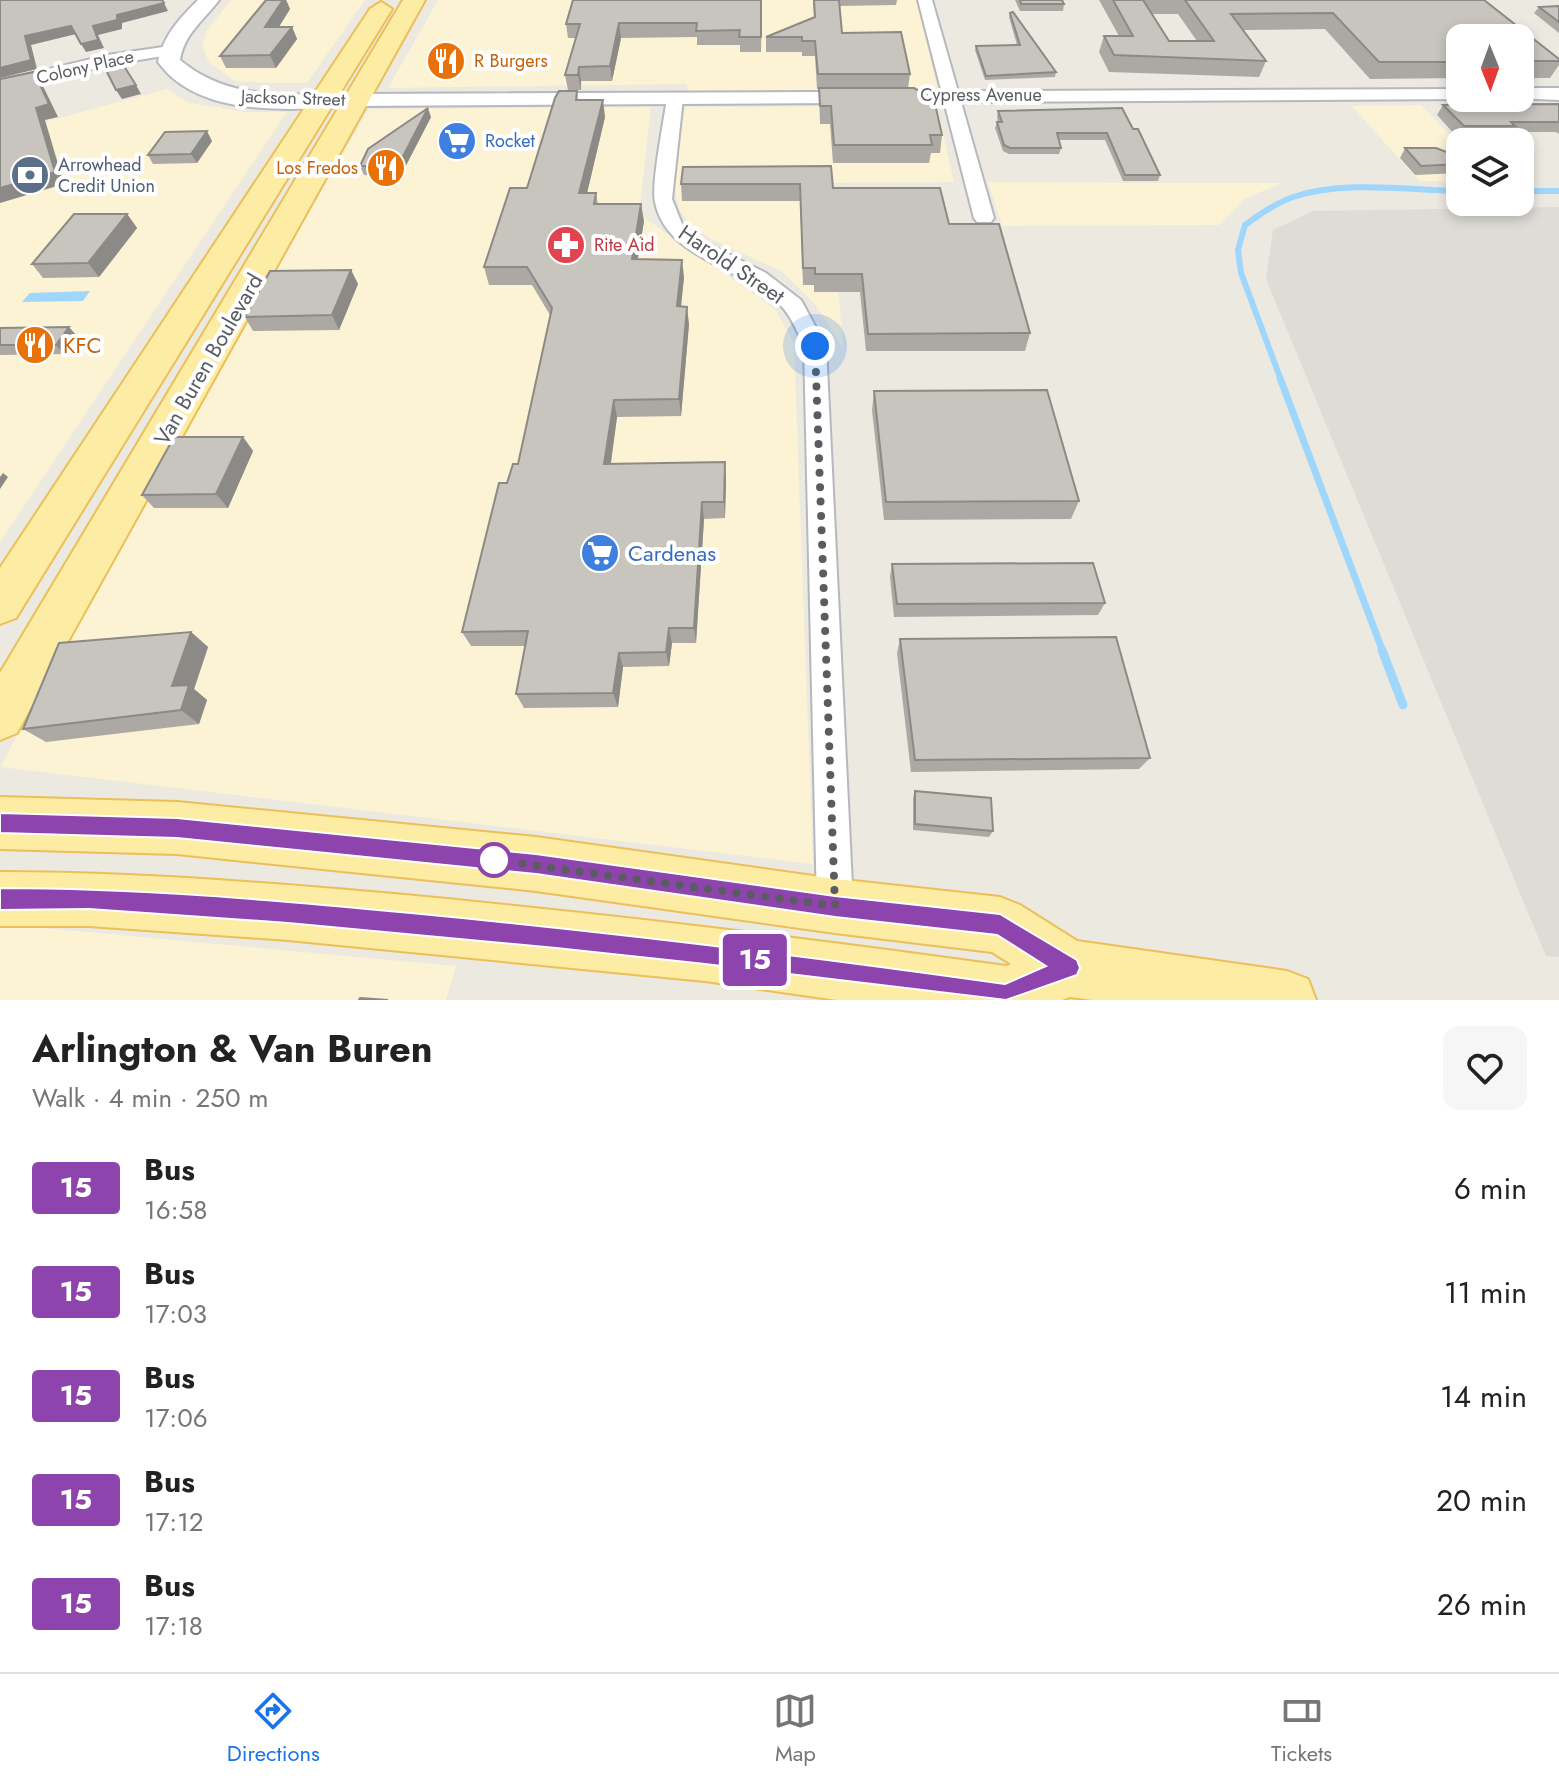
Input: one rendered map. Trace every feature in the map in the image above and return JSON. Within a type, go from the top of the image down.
[{"type":"main road","points":[[170,51],[182,30],[209,0]]},
{"type":"main road","name":"Van Buren Boulevard","points":[[0,717],[182,403],[340,100],[387,0]]},
{"type":"main road","name":"Van Buren Boulevard","points":[[0,605],[211,277],[414,0]]},
{"type":"main road","name":"Jackson Street","points":[[170,51],[169,62],[181,75],[203,88],[248,99],[340,100]]},
{"type":"main road","points":[[182,403],[168,389],[168,382],[210,310],[211,277]]},
{"type":"main road","points":[[108,529],[106,486],[137,433],[138,416],[131,404]]},
{"type":"main road","points":[[0,823],[177,828],[536,864],[835,906],[1000,925],[1069,968],[1287,1000]]},
{"type":"main road","points":[[0,899],[89,899],[288,912],[638,946],[1006,995],[1069,968]]},
{"type":"main road","points":[[638,946],[732,939],[822,946],[830,940],[834,930],[835,906]]},
{"type":"street","points":[[925,0],[984,218]]},
{"type":"street","name":"Colony Place","points":[[0,86],[108,60],[170,51]]},
{"type":"street","points":[[1534,94],[1559,94]]},
{"type":"street","name":"Cypress Avenue","points":[[340,100],[1446,95]]},
{"type":"street","name":"Harold Street","points":[[675,98],[663,199],[673,227],[703,249],[759,278],[793,305],[815,346],[835,906]]},
{"type":"shaded area","points":[[231,0],[365,0],[307,83],[269,83],[235,81],[209,62],[202,46],[207,30]]},
{"type":"shaded area","points":[[438,0],[917,0],[937,87],[931,90],[688,92],[687,84],[388,88]]},
{"type":"shaded area","points":[[167,89],[189,103],[246,112],[287,112],[0,542],[0,134]]},
{"type":"shaded area","points":[[1421,105],[1446,131],[1446,181],[1419,181],[1352,106]]},
{"type":"shaded area","points":[[937,106],[954,182],[830,183],[843,348],[815,304],[783,272],[713,240],[692,227],[680,211],[674,188],[685,107]]},
{"type":"shaded area","points":[[651,107],[639,214],[775,309],[794,343],[813,864],[0,767],[241,329],[369,109]]},
{"type":"shaded area","points":[[988,182],[1282,183],[1246,198],[1219,225],[1002,226]]},
{"type":"shaded area","points":[[1534,207],[1559,207],[1559,957],[1546,956],[1266,279],[1273,230],[1313,211],[1446,209],[1446,216],[1534,216]]},
{"type":"shaded area","points":[[0,924],[456,966],[446,1000],[0,1000]]},
{"type":"water","points":[[90,291],[83,301],[22,302],[30,293]]},
{"type":"building","points":[[0,0],[162,0],[164,3],[117,15],[117,20],[93,26],[98,40],[81,44],[71,26],[25,36],[31,60],[0,68]]},
{"type":"building","points":[[266,0],[283,0],[265,27],[292,27],[270,55],[220,56]]},
{"type":"building","points":[[573,0],[761,0],[761,37],[739,37],[740,30],[696,31],[697,23],[619,23],[610,66],[579,67],[578,75],[565,75],[580,24],[566,24]]},
{"type":"building","points":[[814,0],[839,0],[842,33],[901,32],[910,74],[818,74],[815,41],[802,41],[802,37],[766,37],[815,17]]},
{"type":"building","points":[[1020,0],[1062,0],[1064,4],[1021,4]]},
{"type":"building","points":[[1113,0],[1143,0],[1169,41],[1214,41],[1185,0],[1484,0],[1515,24],[1446,24],[1446,62],[1379,62],[1333,13],[1231,14],[1266,61],[1114,55],[1104,36],[1133,36]]},
{"type":"building","points":[[1559,6],[1559,22],[1539,7]]},
{"type":"building","points":[[1013,12],[1056,72],[986,76],[976,46],[1020,45],[1010,13]]},
{"type":"building","points":[[1534,39],[1559,59],[1534,61]]},
{"type":"building","points":[[122,63],[136,85],[116,90],[105,68]]},
{"type":"building","points":[[34,72],[49,104],[36,108],[55,172],[0,188],[0,79]]},
{"type":"building","points":[[819,88],[914,88],[934,99],[942,135],[930,135],[932,145],[834,145],[831,106],[820,106]]},
{"type":"building","points":[[559,91],[577,91],[576,100],[603,100],[579,193],[596,193],[594,204],[641,204],[632,259],[682,260],[677,306],[687,307],[679,399],[614,400],[604,464],[725,462],[724,502],[702,502],[694,628],[669,628],[666,652],[619,653],[613,693],[516,694],[528,631],[462,632],[499,483],[507,483],[513,464],[518,464],[552,308],[527,267],[484,267],[510,188],[527,188]]},
{"type":"building","points":[[1534,104],[1559,104],[1559,122],[1464,126],[1450,112],[1534,112]]},
{"type":"building","points":[[428,108],[398,166],[360,166],[368,149]]},
{"type":"building","points":[[1122,108],[1133,129],[1138,129],[1160,175],[1125,175],[1107,133],[1057,133],[1061,148],[1010,148],[1004,145],[997,122],[1002,122],[998,111]]},
{"type":"building","points":[[207,131],[191,154],[148,155],[165,132]]},
{"type":"building","points":[[1405,148],[1436,148],[1446,152],[1446,165],[1421,166]]},
{"type":"building","points":[[831,166],[833,188],[940,188],[949,224],[999,224],[1030,333],[868,334],[862,274],[815,274],[815,268],[803,268],[800,184],[681,184],[683,167]]},
{"type":"building","points":[[74,214],[127,214],[88,263],[32,264]]},
{"type":"building","points":[[351,270],[332,315],[245,317],[270,271]]},
{"type":"building","points":[[69,327],[56,345],[0,345],[0,328]]},
{"type":"building","points":[[1047,390],[1079,501],[886,502],[874,391]]},
{"type":"building","points":[[174,437],[243,437],[216,494],[142,495]]},
{"type":"building","points":[[1093,563],[1105,603],[897,604],[892,564]]},
{"type":"building","points":[[191,632],[172,686],[189,685],[181,710],[23,729],[59,643]]},
{"type":"building","points":[[1116,637],[1150,758],[915,760],[900,639]]},
{"type":"building","points":[[915,791],[991,798],[993,831],[915,824]]},
{"type":"waterway","points":[[1281,380],[1241,273],[1238,250],[1245,225],[1280,202],[1313,192],[1354,187],[1446,190]]},
{"type":"waterway","points":[[1534,191],[1559,191]]},
{"type":"waterway","points":[[1280,378],[1383,652]]},
{"type":"waterway","points":[[1382,650],[1403,705]]},
{"type":"bus line","name":"15","points":[[0,823],[100,823],[177,828],[536,864],[835,906],[1000,925],[1069,968],[1006,995],[705,953],[556,937],[288,912],[89,899],[0,899]]},
{"type":"place","name":"R Burgers","points":[[446,61]]},
{"type":"place","name":"Rocket","points":[[457,141]]},
{"type":"place","name":"Los Fredos","points":[[386,168]]},
{"type":"place","name":"Arrowhead Credit Union","points":[[30,175]]},
{"type":"place","name":"Rite Aid","points":[[566,245]]},
{"type":"place","name":"KFC","points":[[35,345]]},
{"type":"place","name":"Cardenas","points":[[600,553]]},
{"type":"route","points":[[494,860],[835,906],[815,346]]}]
